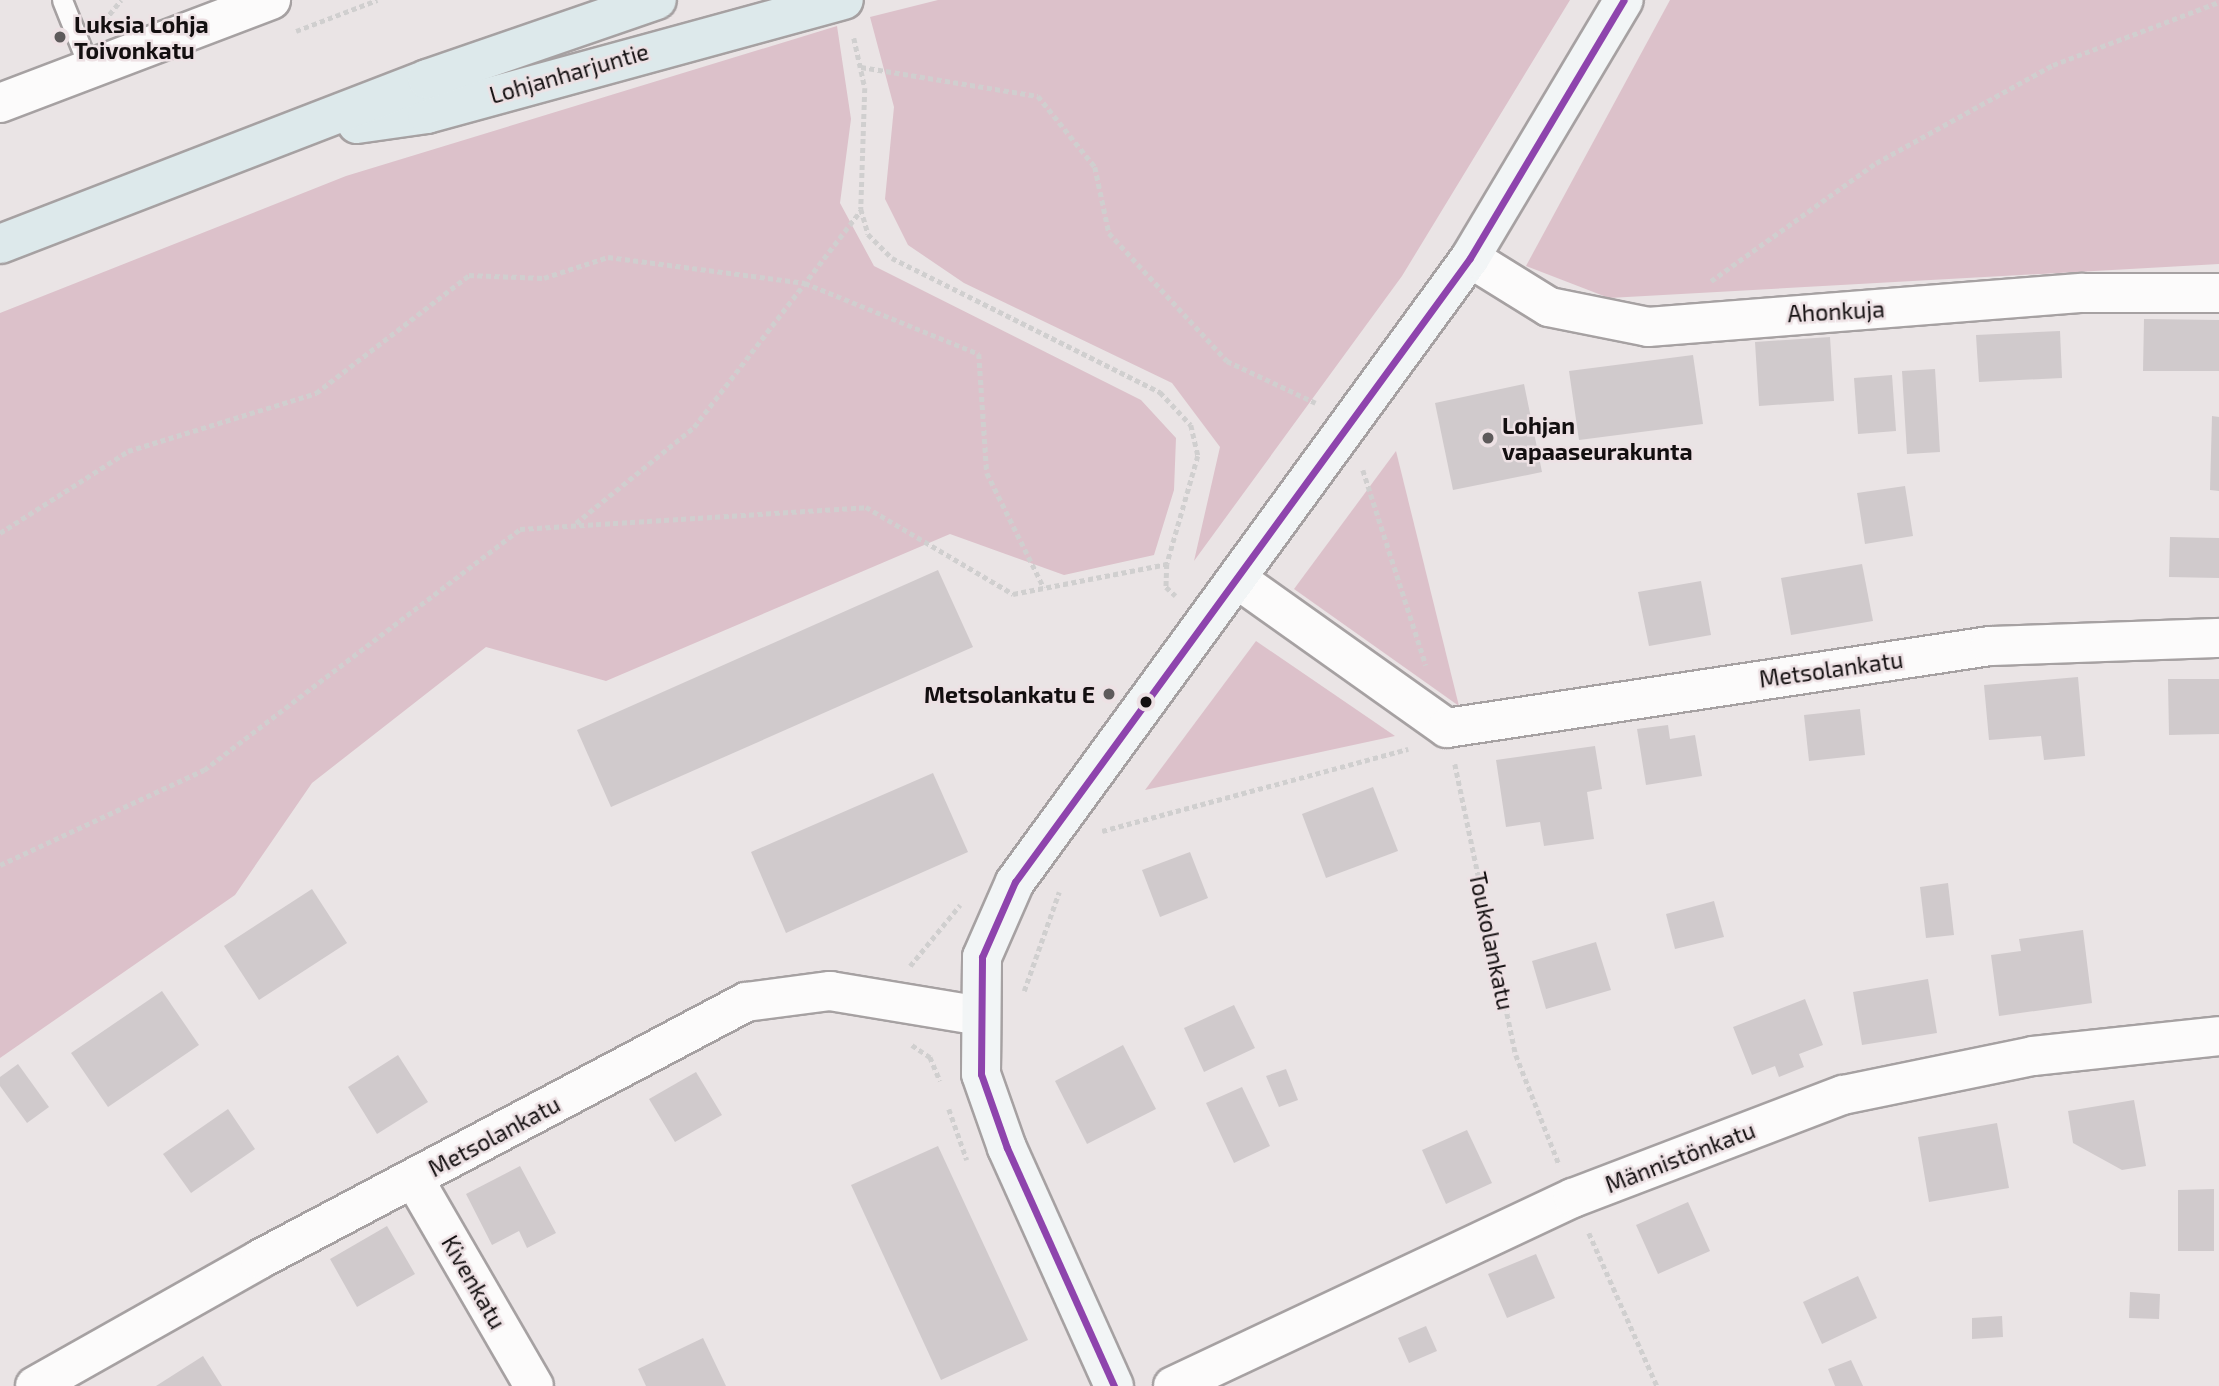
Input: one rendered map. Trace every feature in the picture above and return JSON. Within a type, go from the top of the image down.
[{"type":"highway","name":"Lohjanharjuntie","points":[[0,244],[657,0]]},
{"type":"highway","name":"Lohjanharjuntie","points":[[293,133],[427,114],[848,14]]},
{"type":"street","points":[[0,103],[90,72],[271,0]]},
{"type":"street","points":[[1114,1386],[1007,1148],[981,1074],[982,957],[1015,882],[1470,258],[1624,0]]},
{"type":"street","name":"Ahonkuja","points":[[1470,258],[1549,307],[1648,327],[2083,293],[2219,293]]},
{"type":"street","points":[[1237,579],[1448,734]]},
{"type":"street","name":"Metsolankatu","points":[[1448,734],[1990,646],[2219,638]]},
{"type":"street","name":"Metsolankatu","points":[[35,1386],[746,1002],[830,991],[981,1016]]},
{"type":"street","name":"Männistönkatu","points":[[1173,1386],[1573,1198],[1843,1095],[2033,1056],[2219,1036]]},
{"type":"street","name":"Kivenkatu","points":[[414,1179],[534,1386]]},
{"type":"lane","points":[[62,0],[90,72]]},
{"type":"path","points":[[1702,288],[1876,163],[1982,104],[2053,65],[2219,2]]},
{"type":"path","points":[[848,14],[861,67],[861,209],[868,234],[892,258],[1160,392],[1191,425],[1198,456],[1167,564],[1166,587],[1180,599]]},
{"type":"path","points":[[861,67],[1038,96],[1095,167],[1109,233],[1227,361],[1323,406]]},
{"type":"path","points":[[575,523],[694,427],[861,209]]},
{"type":"path","points":[[0,533],[128,451],[316,393],[468,275],[544,278],[608,257],[805,283],[979,354],[987,473],[1044,588]]},
{"type":"path","name":"Toukolankatu","points":[[1363,469],[1448,734],[1516,1055],[1573,1198],[1657,1386]]},
{"type":"path","points":[[0,865],[204,770],[520,529],[575,523],[866,507],[1013,594],[1167,564]]},
{"type":"path","points":[[1090,834],[1448,734]]},
{"type":"shaded area","points":[[938,0],[1570,0],[1402,276],[1194,561],[1220,447],[1172,383],[964,283],[908,245],[885,199],[894,107],[870,17]]},
{"type":"shaded area","points":[[1670,0],[2219,0],[2219,264],[1609,298],[1526,266]]},
{"type":"shaded area","points":[[837,26],[851,119],[840,203],[874,266],[1141,400],[1176,438],[1174,490],[1154,555],[1064,575],[950,534],[606,681],[486,647],[312,783],[235,895],[0,1058],[0,313],[346,176]]},
{"type":"shaded area","points":[[1396,451],[1459,706],[1294,589]]},
{"type":"shaded area","points":[[1256,641],[1395,736],[1145,790]]},
{"type":"building","points":[[2144,319],[2219,320],[2219,371],[2143,371]]},
{"type":"building","points":[[2060,331],[2062,378],[1979,382],[1976,335]]},
{"type":"building","points":[[1830,337],[1834,401],[1759,406],[1755,342]]},
{"type":"building","points":[[1693,355],[1703,424],[1579,440],[1569,371]]},
{"type":"building","points":[[1935,369],[1940,452],[1907,454],[1902,371]]},
{"type":"building","points":[[1892,375],[1896,431],[1858,434],[1854,378]]},
{"type":"building","name":"Lohjan vapaaseurakunta","points":[[1524,384],[1542,472],[1453,490],[1435,403]]},
{"type":"building","points":[[2212,416],[2219,417],[2219,491],[2210,490]]},
{"type":"building","points":[[1905,486],[1913,536],[1865,544],[1857,493]]},
{"type":"building","points":[[2170,537],[2219,538],[2219,578],[2169,577]]},
{"type":"building","points":[[1862,564],[1873,621],[1791,635],[1781,578]]},
{"type":"building","points":[[938,570],[973,647],[611,807],[577,730]]},
{"type":"building","points":[[1701,581],[1711,635],[1649,646],[1638,592]]},
{"type":"building","points":[[2078,677],[2085,756],[2044,760],[2041,736],[1989,740],[1984,685]]},
{"type":"building","points":[[2168,679],[2219,679],[2219,734],[2169,735]]},
{"type":"building","points":[[1860,709],[1865,755],[1809,761],[1804,715]]},
{"type":"building","points":[[1668,725],[1670,739],[1695,735],[1702,776],[1646,785],[1637,729]]},
{"type":"building","points":[[1595,746],[1602,789],[1587,792],[1594,839],[1544,846],[1540,822],[1506,827],[1496,760]]},
{"type":"building","points":[[933,773],[968,852],[786,933],[751,852]]},
{"type":"building","points":[[1373,787],[1398,851],[1326,878],[1302,814]]},
{"type":"building","points":[[1190,852],[1208,898],[1160,917],[1142,870]]},
{"type":"building","points":[[1948,883],[1954,935],[1926,938],[1920,887]]},
{"type":"building","points":[[312,889],[347,943],[259,1000],[224,946]]},
{"type":"building","points":[[1714,901],[1724,937],[1675,949],[1666,914]]},
{"type":"building","points":[[2083,930],[2092,1003],[1999,1016],[1991,955],[2021,951],[2019,939]]},
{"type":"building","points":[[1596,942],[1611,990],[1546,1009],[1532,961]]},
{"type":"building","points":[[1928,979],[1937,1033],[1862,1045],[1853,992]]},
{"type":"building","points":[[162,991],[199,1045],[108,1107],[71,1053]]},
{"type":"building","points":[[1805,999],[1823,1045],[1799,1054],[1804,1067],[1779,1077],[1775,1066],[1752,1075],[1733,1027]]},
{"type":"building","points":[[1234,1005],[1255,1048],[1204,1072],[1184,1028]]},
{"type":"building","points":[[1123,1045],[1156,1109],[1087,1144],[1055,1081]]},
{"type":"building","points":[[398,1055],[428,1102],[377,1134],[348,1087]]},
{"type":"building","points":[[18,1064],[49,1107],[27,1123],[0,1086],[0,1077]]},
{"type":"building","points":[[1286,1069],[1298,1100],[1279,1107],[1266,1076]]},
{"type":"building","points":[[696,1072],[722,1115],[675,1142],[649,1099]]},
{"type":"building","points":[[1242,1087],[1270,1146],[1234,1163],[1206,1103]]},
{"type":"building","points":[[2134,1100],[2146,1166],[2122,1170],[2073,1143],[2068,1111]]},
{"type":"building","points":[[228,1109],[255,1149],[191,1193],[163,1154]]},
{"type":"building","points":[[1997,1123],[2009,1188],[1929,1202],[1918,1137]]},
{"type":"building","points":[[1467,1130],[1492,1183],[1446,1204],[1422,1150]]},
{"type":"building","points":[[938,1146],[1028,1340],[941,1380],[851,1185]]},
{"type":"building","points":[[520,1166],[556,1233],[527,1248],[519,1231],[492,1245],[466,1194]]},
{"type":"building","points":[[2214,1189],[2214,1251],[2178,1251],[2178,1190]]},
{"type":"building","points":[[1688,1202],[1710,1251],[1658,1274],[1636,1225]]},
{"type":"building","points":[[387,1226],[415,1274],[357,1307],[330,1259]]},
{"type":"building","points":[[1536,1254],[1555,1298],[1507,1318],[1488,1274]]},
{"type":"building","points":[[1858,1276],[1877,1318],[1822,1344],[1803,1302]]},
{"type":"building","points":[[2130,1292],[2160,1294],[2159,1319],[2129,1318]]},
{"type":"building","points":[[2002,1316],[2003,1337],[1972,1339],[1972,1318]]},
{"type":"building","points":[[1426,1326],[1437,1351],[1409,1363],[1398,1338]]},
{"type":"building","points":[[703,1338],[726,1386],[646,1386],[638,1369]]},
{"type":"building","points":[[203,1356],[222,1386],[156,1386]]},
{"type":"building","points":[[1851,1360],[1863,1386],[1835,1386],[1828,1369]]},
{"type":"transit line","points":[[1114,1386],[1007,1148],[981,1074],[982,957],[1015,882],[1470,258],[1624,0]]},
{"type":"place","name":"Luksia Lohja Toivonkatu","points":[[60,37]]},
{"type":"place","name":"Lohjan vapaaseurakunta","points":[[1488,438]]},
{"type":"place","name":"Metsolankatu E","points":[[1109,694]]}]
